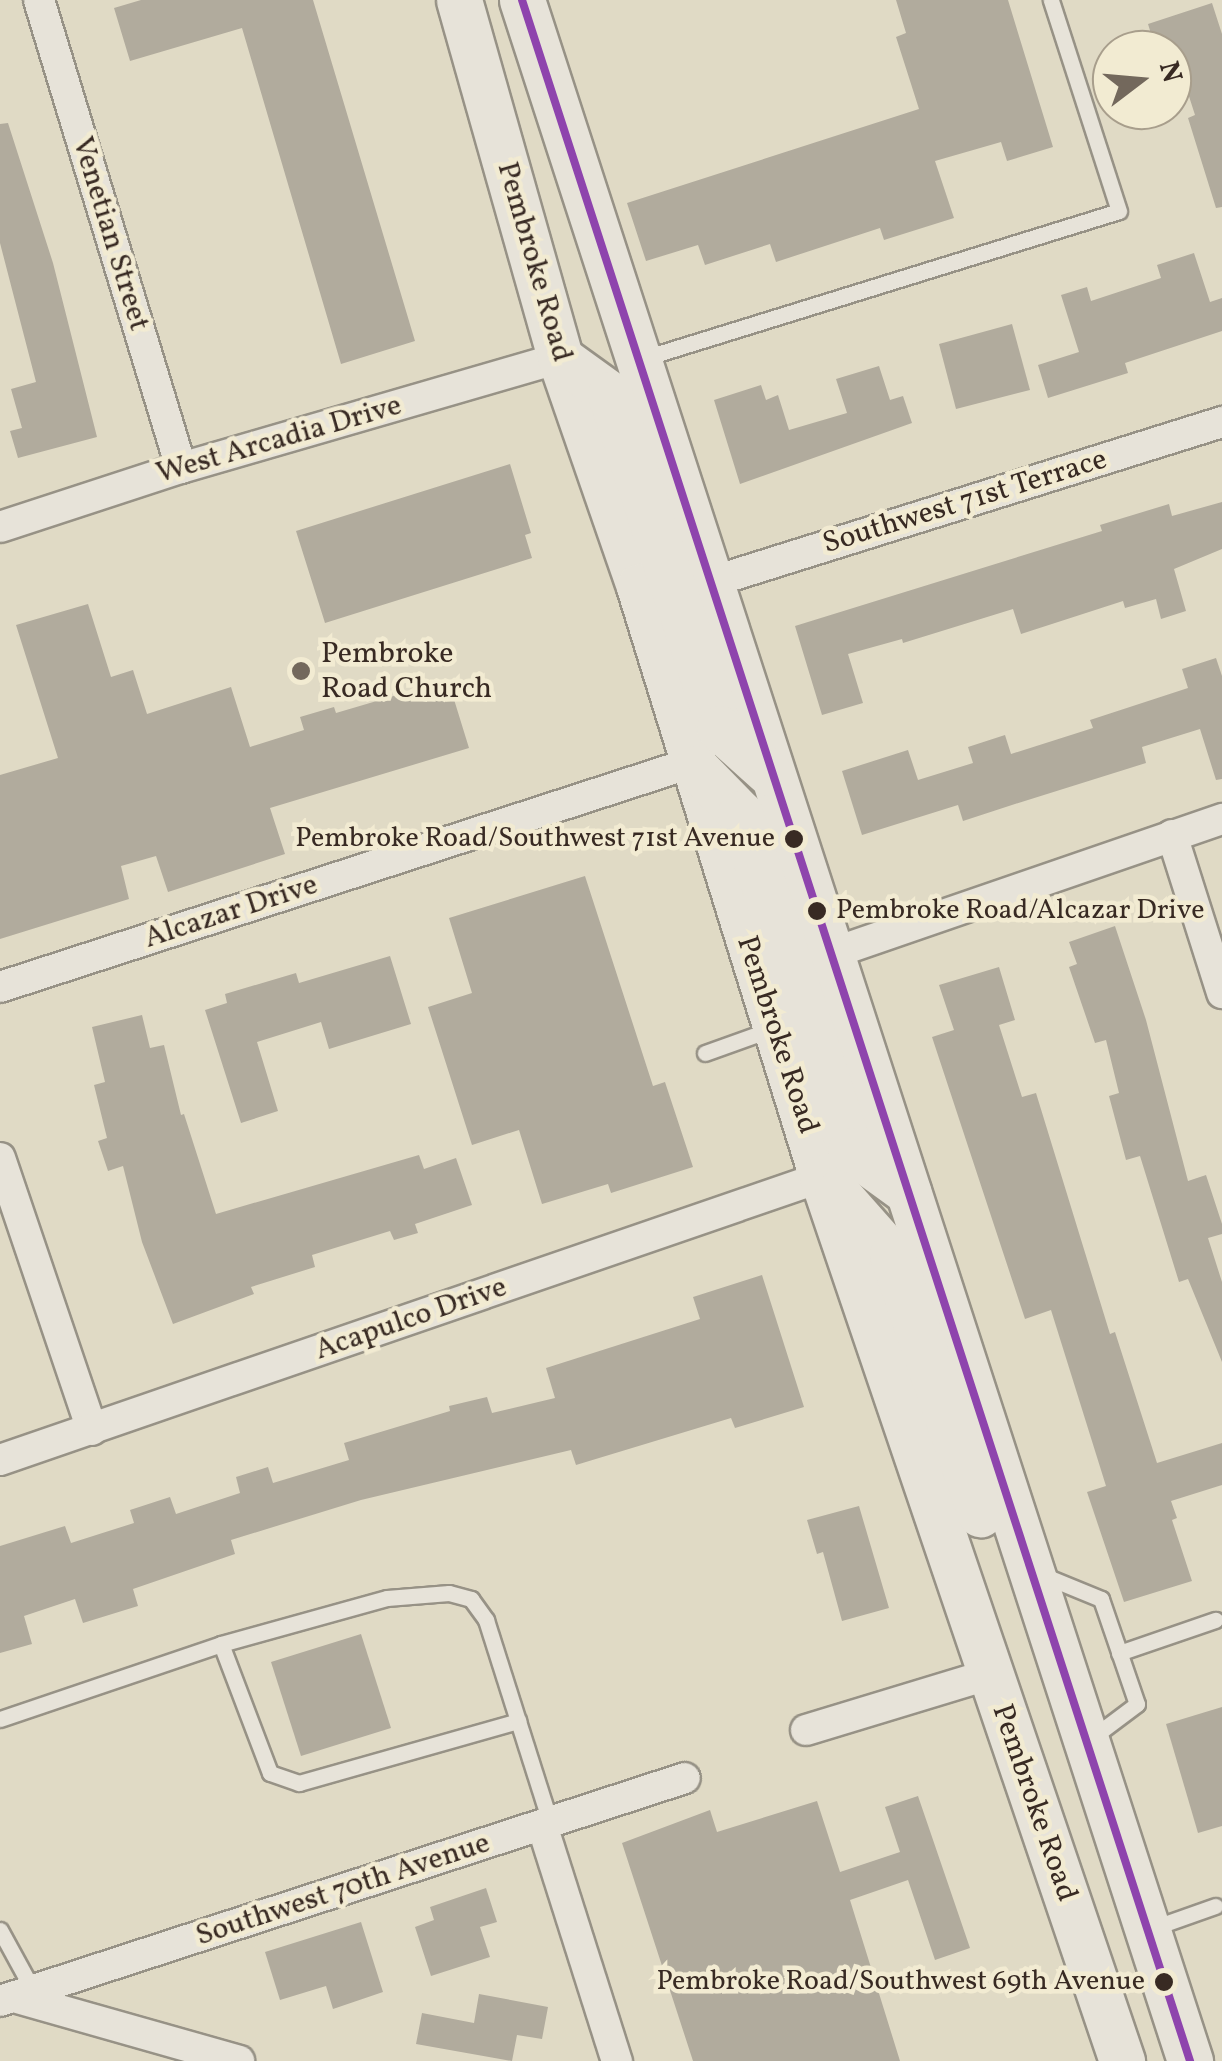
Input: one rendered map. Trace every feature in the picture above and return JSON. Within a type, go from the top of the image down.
[{"type":"main road","name":"Pembroke Road","points":[[459,0],[560,358],[639,586],[822,1176],[1122,2061]]},
{"type":"main road","points":[[522,0],[1190,2061]]},
{"type":"main road","points":[[560,358],[610,394],[719,728],[770,774]]},
{"type":"main road","points":[[691,763],[740,812],[850,1150],[908,1192]]},
{"type":"main road","points":[[822,1176],[892,1255],[1005,1588],[1057,1653]]},
{"type":"street","name":"Venetian Street","points":[[40,0],[181,468]]},
{"type":"street","name":"West Arcadia Drive","points":[[0,527],[181,468],[560,358]]},
{"type":"street","name":"Southwest 71st Terrace","points":[[708,583],[1222,422]]},
{"type":"street","name":"Alcazar Drive","points":[[0,986],[691,763]]},
{"type":"street","points":[[830,954],[1222,819]]},
{"type":"street","points":[[1172,835],[1222,993]]},
{"type":"street","points":[[0,1158],[92,1430]]},
{"type":"street","name":"Acapulco Drive","points":[[0,1460],[822,1176]]},
{"type":"street","points":[[806,1730],[990,1674]]},
{"type":"street","name":"Southwest 70th Avenue","points":[[17,1997],[686,1778]]},
{"type":"street","points":[[546,1823],[617,2061]]},
{"type":"street","points":[[17,1997],[239,2061]]},
{"type":"lane","points":[[637,360],[1118,211],[1051,0]]},
{"type":"lane","points":[[705,1053],[775,1028]]},
{"type":"lane","points":[[1030,1571],[1101,1599],[1119,1652],[1136,1704],[1086,1742]]},
{"type":"lane","points":[[0,1719],[221,1644],[387,1598],[426,1592],[470,1599],[486,1620],[546,1823]]},
{"type":"lane","points":[[1119,1652],[1215,1620]]},
{"type":"lane","points":[[221,1644],[270,1773],[299,1784],[518,1721]]},
{"type":"lane","points":[[1148,1930],[1215,1906]]},
{"type":"lane","points":[[0,1930],[17,1997]]},
{"type":"building","points":[[141,0],[313,0],[415,341],[341,364],[242,28],[130,61],[114,8]]},
{"type":"building","points":[[896,0],[1008,0],[1053,147],[1007,161],[1001,142],[935,161],[954,218],[884,240],[880,228],[776,262],[770,244],[705,265],[698,245],[646,261],[627,203],[919,109],[896,37],[906,33]]},
{"type":"building","points":[[1212,3],[1222,34],[1222,207],[1216,208],[1192,130],[1195,115],[1192,30],[1150,30],[1148,24]]},
{"type":"building","points":[[8,123],[53,263],[97,437],[18,458],[10,431],[22,428],[11,389],[36,382],[0,243],[0,124]]},
{"type":"building","points":[[1194,253],[1210,302],[1222,298],[1222,331],[1125,363],[1128,373],[1048,398],[1038,365],[1079,352],[1061,295],[1087,287],[1091,301],[1161,278],[1157,265]]},
{"type":"building","points":[[1012,324],[1030,390],[956,409],[939,344]]},
{"type":"building","points":[[879,366],[890,400],[903,396],[912,423],[740,484],[714,400],[761,385],[766,400],[778,395],[789,430],[847,413],[836,379]]},
{"type":"building","points":[[510,464],[531,533],[525,535],[532,558],[325,623],[296,531]]},
{"type":"building","points":[[1222,502],[1222,549],[1174,569],[1186,611],[1161,619],[1156,599],[1125,608],[1123,601],[1021,634],[1013,609],[903,643],[902,639],[848,654],[863,703],[822,715],[795,626],[1102,531],[1100,525],[1169,504],[1172,516]]},
{"type":"building","points":[[88,604],[111,677],[133,670],[147,714],[231,687],[250,747],[304,730],[300,717],[334,707],[336,713],[448,680],[469,748],[270,808],[285,854],[168,892],[156,856],[121,866],[129,899],[0,939],[0,775],[58,758],[16,625]]},
{"type":"building","points":[[1216,658],[1222,676],[1222,779],[1216,780],[1200,729],[1142,747],[1146,763],[963,821],[958,805],[862,835],[842,771],[908,750],[918,780],[973,763],[968,747],[1005,735],[1011,754],[1093,728],[1090,720],[1188,688],[1182,669]]},
{"type":"building","points":[[585,876],[653,1086],[665,1082],[693,1167],[611,1193],[608,1184],[542,1204],[519,1130],[472,1145],[428,1007],[472,993],[449,918]]},
{"type":"building","points":[[1115,926],[1146,1020],[1188,1181],[1206,1175],[1222,1224],[1222,1234],[1208,1238],[1222,1282],[1222,1362],[1188,1279],[1179,1282],[1140,1156],[1126,1160],[1109,1096],[1119,1093],[1106,1040],[1095,1043],[1069,967],[1077,964],[1069,942]]},
{"type":"building","points":[[390,956],[411,1024],[329,1049],[321,1022],[257,1042],[278,1111],[241,1123],[205,1010],[227,1003],[225,994],[296,973],[299,983]]},
{"type":"building","points":[[999,967],[1015,1020],[999,1025],[1022,1097],[1036,1093],[1110,1334],[1115,1332],[1157,1463],[1222,1443],[1222,1485],[1171,1501],[1177,1518],[1172,1520],[1192,1581],[1124,1602],[1087,1492],[1106,1486],[1051,1310],[1025,1319],[932,1037],[954,1030],[939,985]]},
{"type":"building","points":[[142,1015],[150,1048],[164,1045],[181,1115],[184,1114],[216,1214],[419,1155],[424,1169],[456,1158],[472,1205],[415,1224],[418,1233],[394,1240],[390,1231],[312,1255],[315,1267],[251,1287],[254,1294],[173,1324],[142,1242],[123,1166],[108,1171],[98,1141],[107,1138],[94,1085],[105,1082],[92,1027]]},
{"type":"building","points":[[762,1275],[804,1407],[735,1428],[731,1418],[576,1465],[571,1450],[361,1500],[231,1540],[235,1554],[133,1589],[138,1606],[83,1623],[75,1599],[24,1616],[32,1644],[0,1653],[0,1546],[65,1526],[71,1543],[134,1523],[130,1510],[170,1497],[176,1514],[240,1493],[236,1477],[268,1467],[273,1483],[349,1460],[344,1443],[450,1411],[449,1406],[487,1397],[492,1413],[555,1398],[546,1368],[700,1319],[693,1297]]},
{"type":"building","points":[[859,1506],[889,1608],[842,1621],[823,1552],[817,1554],[807,1520]]},
{"type":"building","points":[[361,1634],[391,1728],[301,1756],[271,1662]]},
{"type":"building","points":[[1222,1707],[1222,1826],[1198,1833],[1166,1724]]},
{"type":"building","points":[[918,1796],[970,1948],[935,1960],[908,1880],[850,1900],[900,2061],[693,2061],[622,1843],[710,1810],[717,1832],[817,1801],[840,1872],[900,1852],[885,1807]]},
{"type":"building","points":[[486,1888],[497,1922],[480,1927],[490,1957],[431,1976],[415,1927],[434,1920],[430,1907]]},
{"type":"building","points":[[361,1922],[383,1992],[333,2009],[326,1986],[280,2000],[265,1952]]},
{"type":"building","points":[[479,1994],[548,2007],[542,2039],[517,2035],[512,2061],[416,2044],[422,2013],[474,2023]]},
{"type":"transit line","points":[[522,0],[1190,2061]]},
{"type":"place","name":"Pembroke Road Church","points":[[301,671]]},
{"type":"place","name":"Pembroke Road/Southwest 71st Avenue","points":[[794,839]]},
{"type":"place","name":"Pembroke Road/Alcazar Drive","points":[[817,911]]},
{"type":"place","name":"Pembroke Road/Southwest 69th Avenue","points":[[1164,1982]]}]
